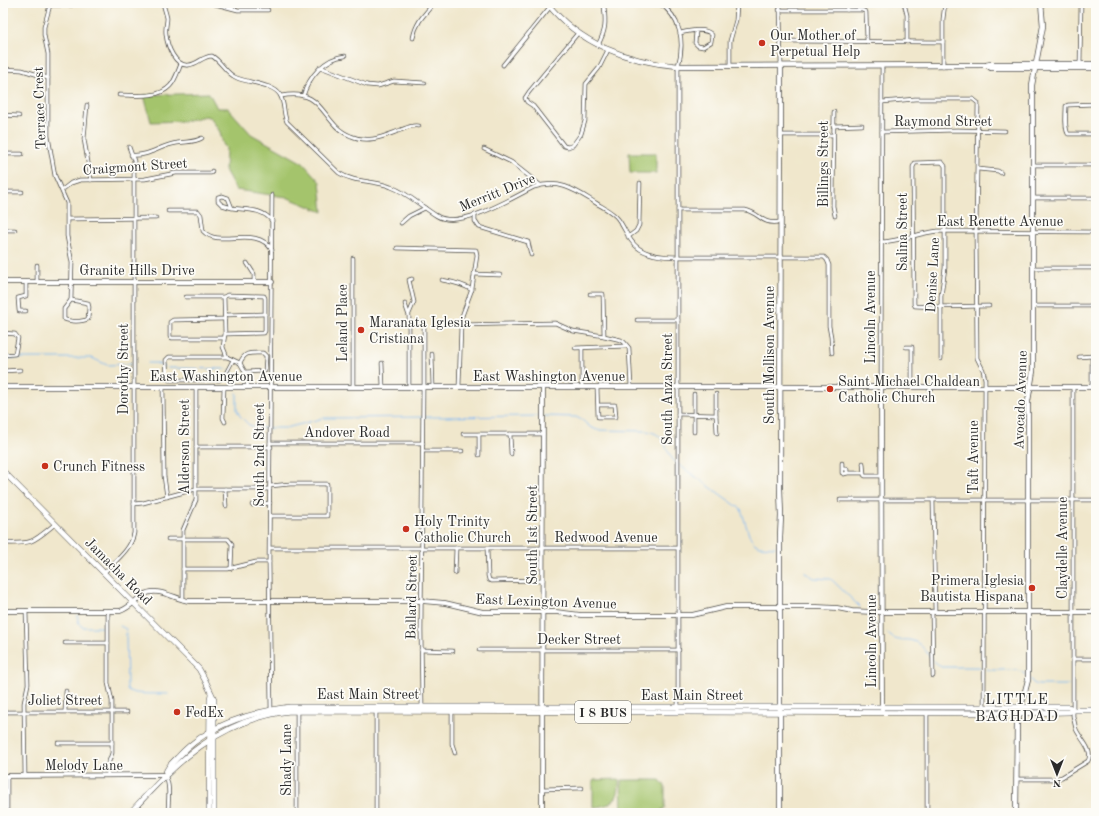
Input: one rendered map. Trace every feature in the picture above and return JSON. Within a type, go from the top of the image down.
[{"type":"main road","points":[[547,3],[578,33],[598,45],[640,61],[658,64],[678,66],[987,66],[991,68],[1036,68],[1096,64]]},
{"type":"main road","points":[[1041,3],[1043,11]]},
{"type":"main road","points":[[1043,11],[1045,3]]},
{"type":"main road","name":"Avocado Avenue","points":[[1016,813],[1017,725],[1028,680],[1028,400],[1033,371],[1032,85],[1042,33],[1043,11]]},
{"type":"main road","name":"South Mollison Avenue","points":[[780,813],[780,537],[782,516],[780,489],[781,66]]},
{"type":"main road","points":[[1080,66],[1096,68]]},
{"type":"main road","name":"East Washington Avenue","points":[[3,387],[1094,387]]},
{"type":"main road","name":"Jamacha Road","points":[[3,471],[199,669],[214,699],[214,719],[209,740],[209,813]]},
{"type":"main road","name":"Jamacha Road","points":[[211,694],[212,731],[215,736],[213,813]]},
{"type":"main road","name":"East Main Street","points":[[165,775],[167,768],[184,750],[212,731],[224,725],[248,716],[297,709],[882,709],[1020,710],[1069,712],[1073,710],[1096,710]]},
{"type":"main road","name":"East Main Street","points":[[130,813],[165,775],[200,746],[231,728],[271,712]]},
{"type":"main road","points":[[214,719],[224,725]]},
{"type":"main road","points":[[215,748],[220,738],[231,728]]},
{"type":"main road","points":[[200,746],[205,746],[210,751]]},
{"type":"main road","points":[[209,806],[213,813]]},
{"type":"street","points":[[163,3],[167,19],[166,34],[170,47],[176,59],[181,64],[193,65],[208,56],[212,56],[233,76],[271,88],[281,96],[297,94],[309,98],[317,103],[341,131],[355,138],[364,140],[376,139],[413,125],[419,126]]},
{"type":"street","points":[[211,3],[238,10],[268,10]]},
{"type":"street","points":[[414,38],[415,28],[434,3]]},
{"type":"street","points":[[659,3],[666,7],[673,15],[680,32],[696,31],[709,32],[712,36],[711,42],[703,47],[698,46],[695,43],[696,31]]},
{"type":"street","points":[[730,66],[730,41],[736,20],[737,3]]},
{"type":"street","name":"South Mollison Avenue","points":[[780,3],[781,66]]},
{"type":"street","points":[[846,3],[847,10]]},
{"type":"street","points":[[904,3],[907,15],[907,42]]},
{"type":"street","points":[[943,66],[943,19],[945,3]]},
{"type":"street","points":[[1080,66],[1081,3]]},
{"type":"street","points":[[49,4],[72,4]]},
{"type":"street","name":"Terrace Crest","points":[[49,4],[44,27],[48,54],[48,136],[55,176],[67,203],[67,236],[72,263],[71,300]]},
{"type":"street","points":[[598,45],[605,32],[606,26],[604,6]]},
{"type":"street","points":[[503,65],[550,7]]},
{"type":"street","points":[[780,10],[862,10],[866,12],[867,42]]},
{"type":"street","name":"South Anza Street","points":[[679,709],[678,66],[681,52],[680,32]]},
{"type":"street","points":[[578,33],[525,98],[564,146],[568,147],[573,145],[583,128],[586,84],[599,68],[608,50]]},
{"type":"street","points":[[780,41],[943,42]]},
{"type":"street","points":[[303,96],[305,88],[320,67],[337,57],[345,56]]},
{"type":"street","points":[[119,95],[154,95],[162,92],[170,87],[181,64]]},
{"type":"street","name":"Lincoln Avenue","points":[[882,66],[882,709]]},
{"type":"street","points":[[320,67],[367,86],[378,86],[394,81],[425,83]]},
{"type":"street","points":[[3,69],[18,69],[48,78]]},
{"type":"street","name":"Merritt Drive","points":[[281,96],[287,122],[339,173],[348,177],[390,186],[405,194],[438,217],[448,220],[456,220],[475,215],[540,185],[562,185],[573,189],[613,214],[620,221],[634,245],[645,252],[664,257],[824,257],[829,262],[829,326],[832,337],[832,353]]},
{"type":"street","name":"Taft Avenue","points":[[882,102],[915,99],[973,99],[978,103],[976,231],[978,306],[977,358],[984,376],[985,387],[984,710]]},
{"type":"street","points":[[1096,104],[1071,104],[1066,106],[1066,132],[1071,134],[1096,134]]},
{"type":"street","points":[[87,105],[84,139],[91,180]]},
{"type":"street","name":"Billings Street","points":[[834,112],[833,206],[835,216]]},
{"type":"street","points":[[3,115],[19,116]]},
{"type":"street","points":[[833,126],[862,125]]},
{"type":"street","name":"Raymond Street","points":[[882,132],[978,130],[1005,131]]},
{"type":"street","points":[[781,135],[833,135]]},
{"type":"street","points":[[131,155],[144,155],[155,152],[171,144],[197,142],[202,138]]},
{"type":"street","name":"Dorothy Street","points":[[104,573],[127,550],[133,540],[134,161],[128,147]]},
{"type":"street","points":[[484,149],[511,162],[540,185]]},
{"type":"street","points":[[3,154],[22,154]]},
{"type":"street","name":"Denise Lane","points":[[913,167],[915,163],[919,162],[942,162],[945,166],[946,230],[945,268],[941,295],[941,359]]},
{"type":"street","points":[[1033,165],[1096,165]]},
{"type":"street","name":"Salina Street","points":[[913,167],[915,306],[941,306]]},
{"type":"street","points":[[978,169],[1001,172]]},
{"type":"street","name":"Craigmont Street","points":[[62,190],[75,181],[153,178],[171,173],[211,173],[212,171]]},
{"type":"street","points":[[628,237],[636,231],[639,226],[640,183]]},
{"type":"street","points":[[3,192],[22,192]]},
{"type":"street","name":"South 2nd Street","points":[[271,712],[269,562],[272,195]]},
{"type":"street","points":[[232,208],[228,198],[222,196],[218,198],[218,201],[222,205],[232,208],[259,211],[265,214],[272,221]]},
{"type":"street","points":[[1033,198],[1096,198]]},
{"type":"street","points":[[401,223],[409,216],[426,208]]},
{"type":"street","points":[[678,210],[745,210],[767,222],[780,222]]},
{"type":"street","points":[[168,211],[198,211],[201,215],[203,232],[209,237],[255,238],[266,243],[272,250]]},
{"type":"street","points":[[475,215],[475,221],[479,227],[528,242],[531,255]]},
{"type":"street","points":[[68,219],[156,218]]},
{"type":"street","points":[[3,230],[15,230]]},
{"type":"street","name":"East Renette Avenue","points":[[881,242],[895,241],[929,232],[946,230],[1096,232]]},
{"type":"street","points":[[397,248],[476,250],[477,255],[472,290],[462,316],[459,387]]},
{"type":"street","name":"Leland Place","points":[[353,258],[353,387]]},
{"type":"street","points":[[247,263],[254,274],[254,281]]},
{"type":"street","points":[[37,265],[37,282]]},
{"type":"street","points":[[1033,268],[1096,268]]},
{"type":"street","points":[[474,274],[500,275]]},
{"type":"street","points":[[409,315],[414,302],[409,280],[412,279]]},
{"type":"street","points":[[442,280],[467,286],[472,290]]},
{"type":"street","name":"Granite Hills Drive","points":[[3,282],[272,282]]},
{"type":"street","points":[[26,282],[26,296],[18,298],[19,311],[26,312]]},
{"type":"street","points":[[590,294],[603,294],[604,336]]},
{"type":"street","points":[[186,297],[262,295],[265,298],[265,331],[262,333],[224,334]]},
{"type":"street","points":[[224,297],[225,320],[223,348],[227,357]]},
{"type":"street","points":[[71,300],[88,303],[89,317],[86,320],[68,321],[64,319],[64,309],[71,300]]},
{"type":"street","points":[[405,304],[409,315],[409,387]]},
{"type":"street","points":[[941,306],[989,306]]},
{"type":"street","points":[[1033,306],[1096,306]]},
{"type":"street","points":[[225,315],[265,314]]},
{"type":"street","points":[[224,338],[172,338],[170,337],[170,322],[173,320],[225,320]]},
{"type":"street","points":[[637,320],[678,320]]},
{"type":"street","name":"Ballard Street","points":[[422,709],[421,650],[424,322]]},
{"type":"street","points":[[461,325],[555,323],[573,332],[604,336],[624,342],[629,348],[631,387]]},
{"type":"street","points":[[3,333],[17,335],[18,341],[15,354],[3,355]]},
{"type":"street","points":[[575,348],[627,346]]},
{"type":"street","points":[[906,346],[912,347],[912,387]]},
{"type":"street","points":[[582,348],[582,387]]},
{"type":"street","points":[[240,363],[243,356],[247,354],[263,353],[266,356],[265,371],[245,372]]},
{"type":"street","points":[[432,354],[433,387]]},
{"type":"street","points":[[1079,356],[1092,356],[1094,387]]},
{"type":"street","points":[[233,360],[224,377],[219,380],[169,380],[167,378],[166,360],[169,357],[227,357],[240,363],[245,372],[248,387]]},
{"type":"street","points":[[382,363],[383,387]]},
{"type":"street","points":[[3,371],[20,370]]},
{"type":"street","points":[[163,387],[164,476],[167,497]]},
{"type":"street","name":"Alderson Street","points":[[183,600],[183,539],[185,523],[196,500],[196,387]]},
{"type":"street","points":[[224,387],[223,418],[225,422]]},
{"type":"street","name":"South 1st Street","points":[[542,387],[542,813]]},
{"type":"street","points":[[597,387],[598,417],[616,417],[615,405],[598,405]]},
{"type":"street","name":"Claydelle Avenue","points":[[1016,779],[1062,778],[1088,761],[1090,753],[1076,729],[1073,716],[1073,387]]},
{"type":"street","points":[[694,394],[694,432]]},
{"type":"street","points":[[716,394],[717,433]]},
{"type":"street","points":[[678,414],[716,415]]},
{"type":"street","points":[[463,434],[542,434]]},
{"type":"street","points":[[479,434],[479,455]]},
{"type":"street","points":[[510,434],[511,454]]},
{"type":"street","name":"Andover Road","points":[[196,447],[423,443]]},
{"type":"street","points":[[423,451],[462,451]]},
{"type":"street","points":[[842,463],[843,474],[863,473],[865,476],[881,476]]},
{"type":"street","points":[[863,463],[863,473]]},
{"type":"street","points":[[134,504],[196,489],[270,488],[290,484],[327,484],[327,516],[270,516]]},
{"type":"street","points":[[225,489],[226,506]]},
{"type":"street","points":[[840,500],[1096,500]]},
{"type":"street","points":[[933,500],[933,676]]},
{"type":"street","points":[[252,505],[270,503]]},
{"type":"street","points":[[3,522],[5,529],[4,544],[23,544],[32,542],[55,524]]},
{"type":"street","points":[[168,539],[228,539],[232,544],[232,568]]},
{"type":"street","name":"Redwood Avenue","points":[[270,548],[678,548]]},
{"type":"street","points":[[455,573],[456,548]]},
{"type":"street","points":[[487,548],[489,580],[542,580]]},
{"type":"street","points":[[183,570],[232,568],[256,562],[269,562]]},
{"type":"street","name":"East Lexington Avenue","points":[[3,611],[108,611],[124,609],[144,594],[160,592],[183,600],[422,602],[444,603],[483,612],[542,612],[581,615],[698,614],[726,607],[817,607],[837,608],[852,611],[882,612],[1096,612]]},
{"type":"street","points":[[25,776],[24,702],[28,684],[26,611]]},
{"type":"street","points":[[108,611],[108,683],[112,702],[112,753],[108,767],[108,775]]},
{"type":"street","points":[[65,643],[108,643]]},
{"type":"street","points":[[421,650],[453,651]]},
{"type":"street","name":"Decker Street","points":[[479,650],[679,650]]},
{"type":"street","points":[[1073,659],[1096,659]]},
{"type":"street","points":[[65,711],[66,691]]},
{"type":"street","name":"Shady Lane","points":[[297,709],[297,813]]},
{"type":"street","points":[[376,709],[376,813]]},
{"type":"street","points":[[452,709],[452,744],[455,753]]},
{"type":"street","points":[[927,710],[927,813]]},
{"type":"street","name":"Joliet Street","points":[[3,712],[127,712]]},
{"type":"street","points":[[58,743],[112,743]]},
{"type":"street","points":[[165,775],[168,780],[169,787],[168,813]]},
{"type":"street","name":"Melody Lane","points":[[5,776],[165,775]]},
{"type":"street","points":[[5,776],[7,813]]},
{"type":"street","points":[[542,789],[582,788]]},
{"type":"green space","points":[[209,93],[217,108],[228,108],[251,134],[303,163],[320,182],[323,212],[286,197],[236,190],[225,170],[226,148],[223,144],[220,132],[211,118],[205,116],[185,121],[151,122],[144,95]]},
{"type":"green space","points":[[629,153],[656,153],[656,173],[630,173]]},
{"type":"green space","points":[[619,779],[618,792],[614,800],[606,805],[593,807],[593,781]]},
{"type":"green space","points":[[621,780],[660,780],[665,786],[665,809],[662,809],[662,813],[622,813]]},
{"type":"waterway","points":[[3,361],[9,358],[92,358],[107,365],[131,364]]},
{"type":"waterway","points":[[148,363],[156,363],[165,367]]},
{"type":"waterway","points":[[168,368],[227,369]]},
{"type":"waterway","points":[[230,370],[235,375],[237,383]]},
{"type":"waterway","points":[[237,393],[237,410],[240,416],[249,425],[258,428],[286,428],[324,418],[542,416]]},
{"type":"waterway","points":[[545,416],[576,417],[597,430],[646,431],[653,433],[659,436],[665,444],[669,454],[677,464]]},
{"type":"waterway","points":[[679,465],[741,509],[749,535],[754,543],[759,546],[775,547]]},
{"type":"waterway","points":[[805,572],[814,578],[831,579],[860,607]]},
{"type":"waterway","points":[[77,615],[79,623],[82,627],[103,627]]},
{"type":"waterway","points":[[868,616],[878,625]]},
{"type":"waterway","points":[[120,626],[126,629],[127,689],[134,693],[168,694]]},
{"type":"waterway","points":[[887,633],[897,640],[909,640],[916,642],[924,648],[932,659]]},
{"type":"waterway","points":[[934,661],[941,667],[982,668]]},
{"type":"waterway","points":[[986,669],[1018,670],[1026,675]]},
{"type":"waterway","points":[[1030,679],[1034,684],[1038,685],[1069,685]]},
{"type":"place","name":"Our Mother of Perpetual Help","points":[[762,43]]},
{"type":"place","name":"Maranata Iglesia Cristiana","points":[[361,330]]},
{"type":"place","name":"Saint Michael Chaldean Catholic Church","points":[[830,389]]},
{"type":"place","name":"Crunch Fitness","points":[[45,466]]},
{"type":"place","name":"Holy Trinity Catholic Church","points":[[406,529]]},
{"type":"place","name":"Primera Iglesia Bautista Hispana","points":[[1032,588]]},
{"type":"place","name":"FedEx","points":[[177,712]]},
{"type":"district","name":"LITTLE BAGHDAD","points":[[1017,708]]}]
